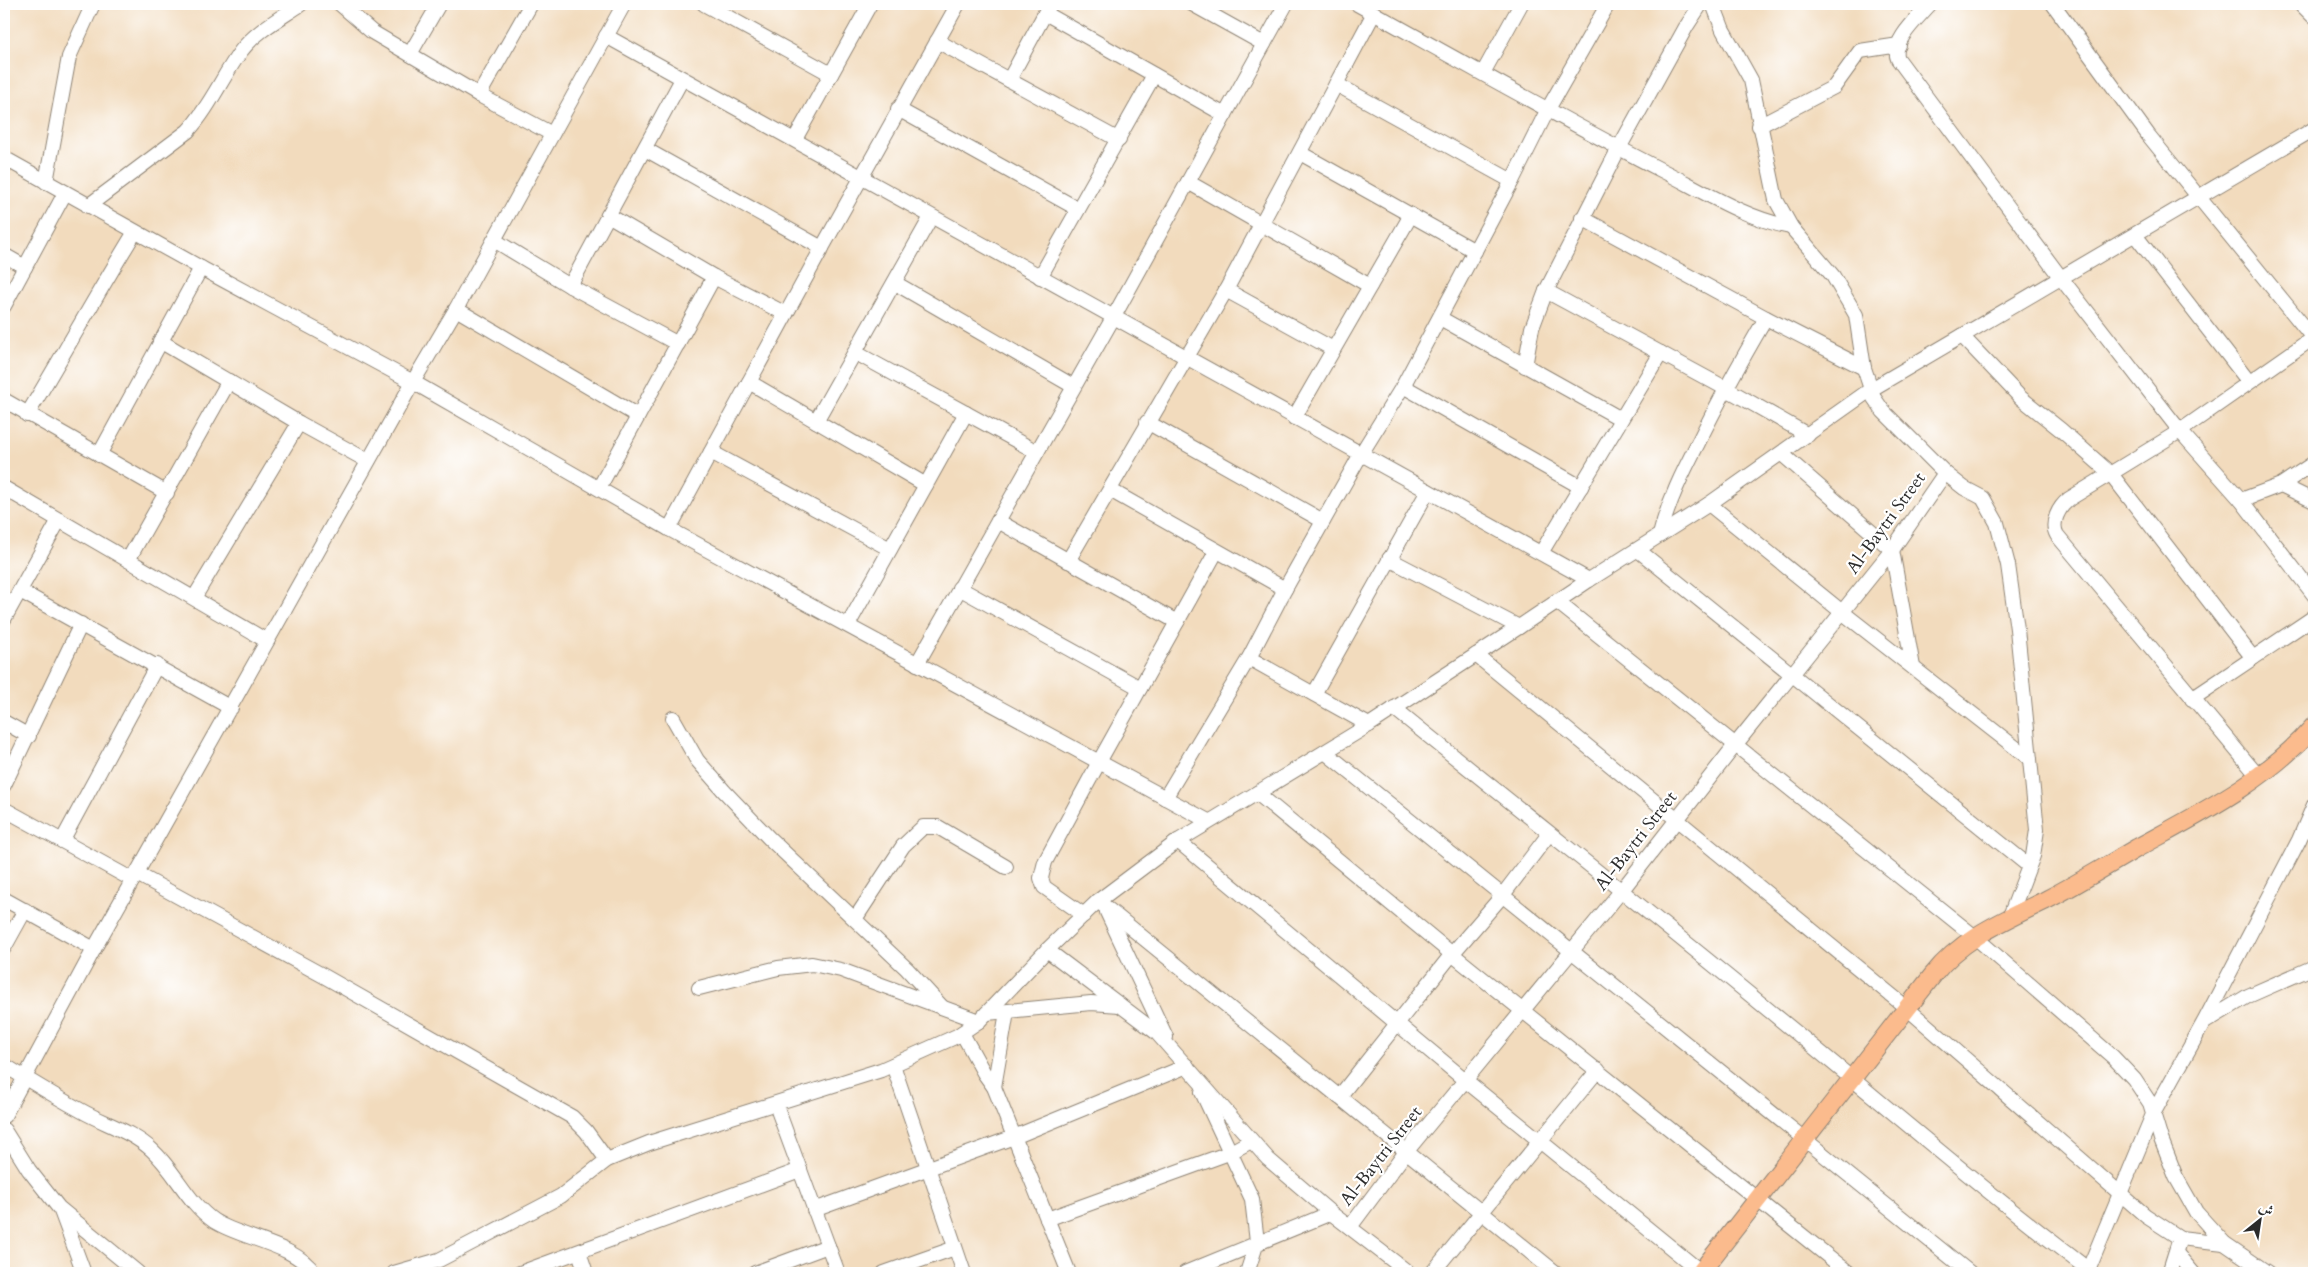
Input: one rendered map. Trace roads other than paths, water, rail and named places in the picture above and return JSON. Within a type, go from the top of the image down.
[{"type":"main road","points":[[1701,1272],[1854,1079],[1937,969],[1956,952],[1975,937],[2010,916],[2060,892],[2191,819],[2258,776],[2314,728]]},
{"type":"street","points":[[46,182],[67,64],[76,37],[93,4]]},
{"type":"street","points":[[88,206],[188,131],[201,117],[241,51],[256,36],[301,4]]},
{"type":"street","points":[[340,4],[372,32],[479,95],[552,134]]},
{"type":"street","points":[[410,54],[439,4]]},
{"type":"street","points":[[479,95],[531,4]]},
{"type":"street","points":[[4,1116],[94,949],[368,461],[456,309],[624,4]]},
{"type":"street","points":[[704,4],[831,74]]},
{"type":"street","points":[[669,528],[898,109],[958,4]]},
{"type":"street","points":[[1192,4],[1264,44]]},
{"type":"street","points":[[917,664],[1113,318],[1286,4]]},
{"type":"street","points":[[1356,4],[1619,148],[1739,209],[1791,227]]},
{"type":"street","points":[[1483,73],[1521,4]]},
{"type":"street","points":[[1166,798],[1249,658],[1323,521],[1403,386],[1548,109],[1608,4]]},
{"type":"street","points":[[1525,366],[1532,328],[1546,290],[1619,148],[1686,27],[1702,4]]},
{"type":"street","points":[[1713,4],[1723,30],[1751,80],[1759,126],[1776,200],[1791,227],[1833,276],[1853,308],[1858,320],[1864,368],[1870,390],[1883,411],[1945,472],[1964,488],[1983,498],[2000,530],[2008,565],[2016,620],[2037,830],[2035,848],[2010,916]]},
{"type":"street","points":[[1930,4],[1904,33],[1896,54],[1898,59],[2061,278],[2180,431],[2241,500],[2314,595]]},
{"type":"street","points":[[2053,4],[2149,136],[2314,339],[2180,431],[2063,504],[2054,522],[2054,531],[2258,776]]},
{"type":"street","points":[[2301,4],[2314,17]]},
{"type":"street","points":[[795,139],[866,5]]},
{"type":"street","points":[[1009,80],[1048,8],[1154,75],[1225,116]]},
{"type":"street","points":[[1068,561],[1110,490],[1146,422],[1226,290],[1374,13]]},
{"type":"street","points":[[606,36],[1589,580]]},
{"type":"street","points":[[937,41],[1118,140]]},
{"type":"street","points":[[1759,126],[1834,87],[1860,51],[1899,44]]},
{"type":"street","points":[[1040,277],[1154,75]]},
{"type":"street","points":[[570,286],[682,79]]},
{"type":"street","points":[[1336,84],[1512,181]]},
{"type":"street","points":[[898,109],[1078,209]]},
{"type":"street","points":[[394,1273],[439,1260],[561,1196],[607,1160],[649,1143],[776,1104],[893,1065],[962,1033],[983,1017],[1047,950],[1084,915],[1102,905],[1178,840],[1369,725],[1556,601],[1709,504],[1870,390],[2200,198],[2314,129]]},
{"type":"street","points":[[645,149],[822,248]]},
{"type":"street","points":[[1300,153],[1475,251]]},
{"type":"street","points":[[4,158],[200,268],[413,382],[669,528],[1208,821]]},
{"type":"street","points":[[1188,182],[1370,286]]},
{"type":"street","points":[[4,306],[66,193]]},
{"type":"street","points":[[608,215],[714,277],[786,314]]},
{"type":"street","points":[[1294,418],[1411,215]]},
{"type":"street","points":[[816,420],[896,283],[931,217]]},
{"type":"street","points":[[1582,218],[1766,318],[1864,368]]},
{"type":"street","points":[[27,414],[68,347],[91,304],[136,232]]},
{"type":"street","points":[[2135,235],[2249,382]]},
{"type":"street","points":[[494,240],[570,286],[678,344]]},
{"type":"street","points":[[4,256],[25,267]]},
{"type":"street","points":[[99,455],[200,268]]},
{"type":"street","points":[[599,488],[714,277]]},
{"type":"street","points":[[896,283],[1074,386]]},
{"type":"street","points":[[1226,290],[1333,349]]},
{"type":"street","points":[[1546,290],[1808,435]]},
{"type":"street","points":[[456,309],[638,416]]},
{"type":"street","points":[[1440,318],[1621,419]]},
{"type":"street","points":[[1660,534],[1677,485],[1725,388],[1766,318]]},
{"type":"street","points":[[1962,336],[2022,398],[2111,474],[2254,658]]},
{"type":"street","points":[[160,341],[299,423],[368,461]]},
{"type":"street","points":[[856,352],[1037,452]]},
{"type":"street","points":[[1542,553],[1661,353]]},
{"type":"street","points":[[128,560],[229,381]]},
{"type":"street","points":[[749,382],[926,485]]},
{"type":"street","points":[[1403,386],[1581,487]]},
{"type":"street","points":[[4,400],[167,492]]},
{"type":"street","points":[[848,625],[879,573],[966,413]]},
{"type":"street","points":[[1146,422],[1323,521]]},
{"type":"street","points":[[194,598],[299,423]]},
{"type":"street","points":[[711,452],[890,550]]},
{"type":"street","points":[[1782,454],[1892,550],[1913,667]]},
{"type":"street","points":[[2241,500],[2281,485],[2314,463]]},
{"type":"street","name":"Al-Baytri Street","points":[[1350,1228],[1406,1152],[1622,890],[1736,744],[1892,550],[1945,472]]},
{"type":"street","points":[[2281,485],[2314,500]]},
{"type":"street","points":[[4,488],[268,641]]},
{"type":"street","points":[[1110,490],[1216,552],[1285,589]]},
{"type":"street","points":[[1314,694],[1428,491]]},
{"type":"street","points":[[1709,504],[1842,612],[2030,759]]},
{"type":"street","points":[[4,619],[59,520]]},
{"type":"street","points":[[998,521],[1177,622]]},
{"type":"street","points":[[1638,550],[2029,866]]},
{"type":"street","points":[[1084,915],[1046,890],[1042,884],[1042,874],[1050,851],[1216,552]]},
{"type":"street","points":[[1389,559],[1519,627]]},
{"type":"street","points":[[959,588],[1140,688]]},
{"type":"street","points":[[20,591],[157,665],[231,708]]},
{"type":"street","points":[[1556,601],[1975,937],[2113,1057],[2140,1087],[2154,1112],[2161,1139],[2183,1192],[2200,1217],[2224,1243],[2268,1273]]},
{"type":"street","points":[[2192,698],[2314,617]]},
{"type":"street","points":[[4,785],[82,624]]},
{"type":"street","points":[[1476,655],[1676,821],[1908,1009],[2146,1216],[2180,1238],[2224,1243]]},
{"type":"street","points":[[1249,658],[1369,725]]},
{"type":"street","points":[[62,841],[157,665]]},
{"type":"street","points":[[1394,708],[1549,834],[1622,890],[2088,1272],[2154,1112],[2204,1022],[2299,840],[2314,805]]},
{"type":"street","points":[[673,718],[698,760],[724,791],[769,838],[919,980],[942,1007]]},
{"type":"street","points":[[4,722],[29,736]]},
{"type":"street","points":[[1325,752],[1970,1273]]},
{"type":"street","points":[[1257,793],[1452,954],[1598,1070],[1843,1271]]},
{"type":"street","points":[[4,809],[62,841],[322,975],[566,1114],[580,1123],[607,1160]]},
{"type":"street","points":[[855,919],[904,846],[923,827],[938,827],[1006,867]]},
{"type":"street","points":[[1338,1097],[1452,954],[1502,896],[1549,834]]},
{"type":"street","points":[[1178,840],[1465,1080],[1701,1272]]},
{"type":"street","points":[[4,899],[94,949]]},
{"type":"street","points":[[1102,905],[1171,1047]]},
{"type":"street","points":[[1102,905],[1556,1273]]},
{"type":"street","points":[[4,948],[25,910]]},
{"type":"street","points":[[1047,950],[1148,1025],[1171,1047],[1251,1141],[1287,1176],[1331,1213],[1409,1273]]},
{"type":"street","points":[[699,988],[778,968],[812,964],[836,968],[942,1007],[983,1017],[1007,1012],[1091,1003],[1121,1005]]},
{"type":"street","points":[[2204,1022],[2248,996],[2314,967]]},
{"type":"street","points":[[994,1087],[1007,1012]]},
{"type":"street","points":[[962,1033],[994,1087],[1069,1273]]},
{"type":"street","points":[[4,1065],[82,1111],[132,1135],[152,1150],[169,1168],[199,1210],[217,1222],[284,1251],[302,1261],[314,1273]]},
{"type":"street","points":[[893,1065],[964,1273]]},
{"type":"street","points":[[1432,1273],[1598,1070]]},
{"type":"street","points":[[814,1210],[1191,1072]]},
{"type":"street","points":[[1191,1072],[1252,1199],[1257,1242],[1247,1273]]},
{"type":"street","points":[[776,1104],[838,1273]]},
{"type":"street","points":[[4,1130],[29,1170],[59,1208],[138,1273]]},
{"type":"street","points":[[1047,1219],[1229,1153],[1251,1141]]},
{"type":"street","points":[[520,1273],[800,1170]]},
{"type":"street","points":[[59,1208],[84,1273]]},
{"type":"street","points":[[1185,1273],[1331,1213]]},
{"type":"street","points":[[2169,1273],[2180,1238]]},
{"type":"street","points":[[755,1273],[828,1246]]},
{"type":"street","points":[[884,1273],[955,1248]]},
{"type":"street","points":[[579,1252],[586,1273]]},
{"type":"street","points":[[2176,1253],[2194,1273]]}]
